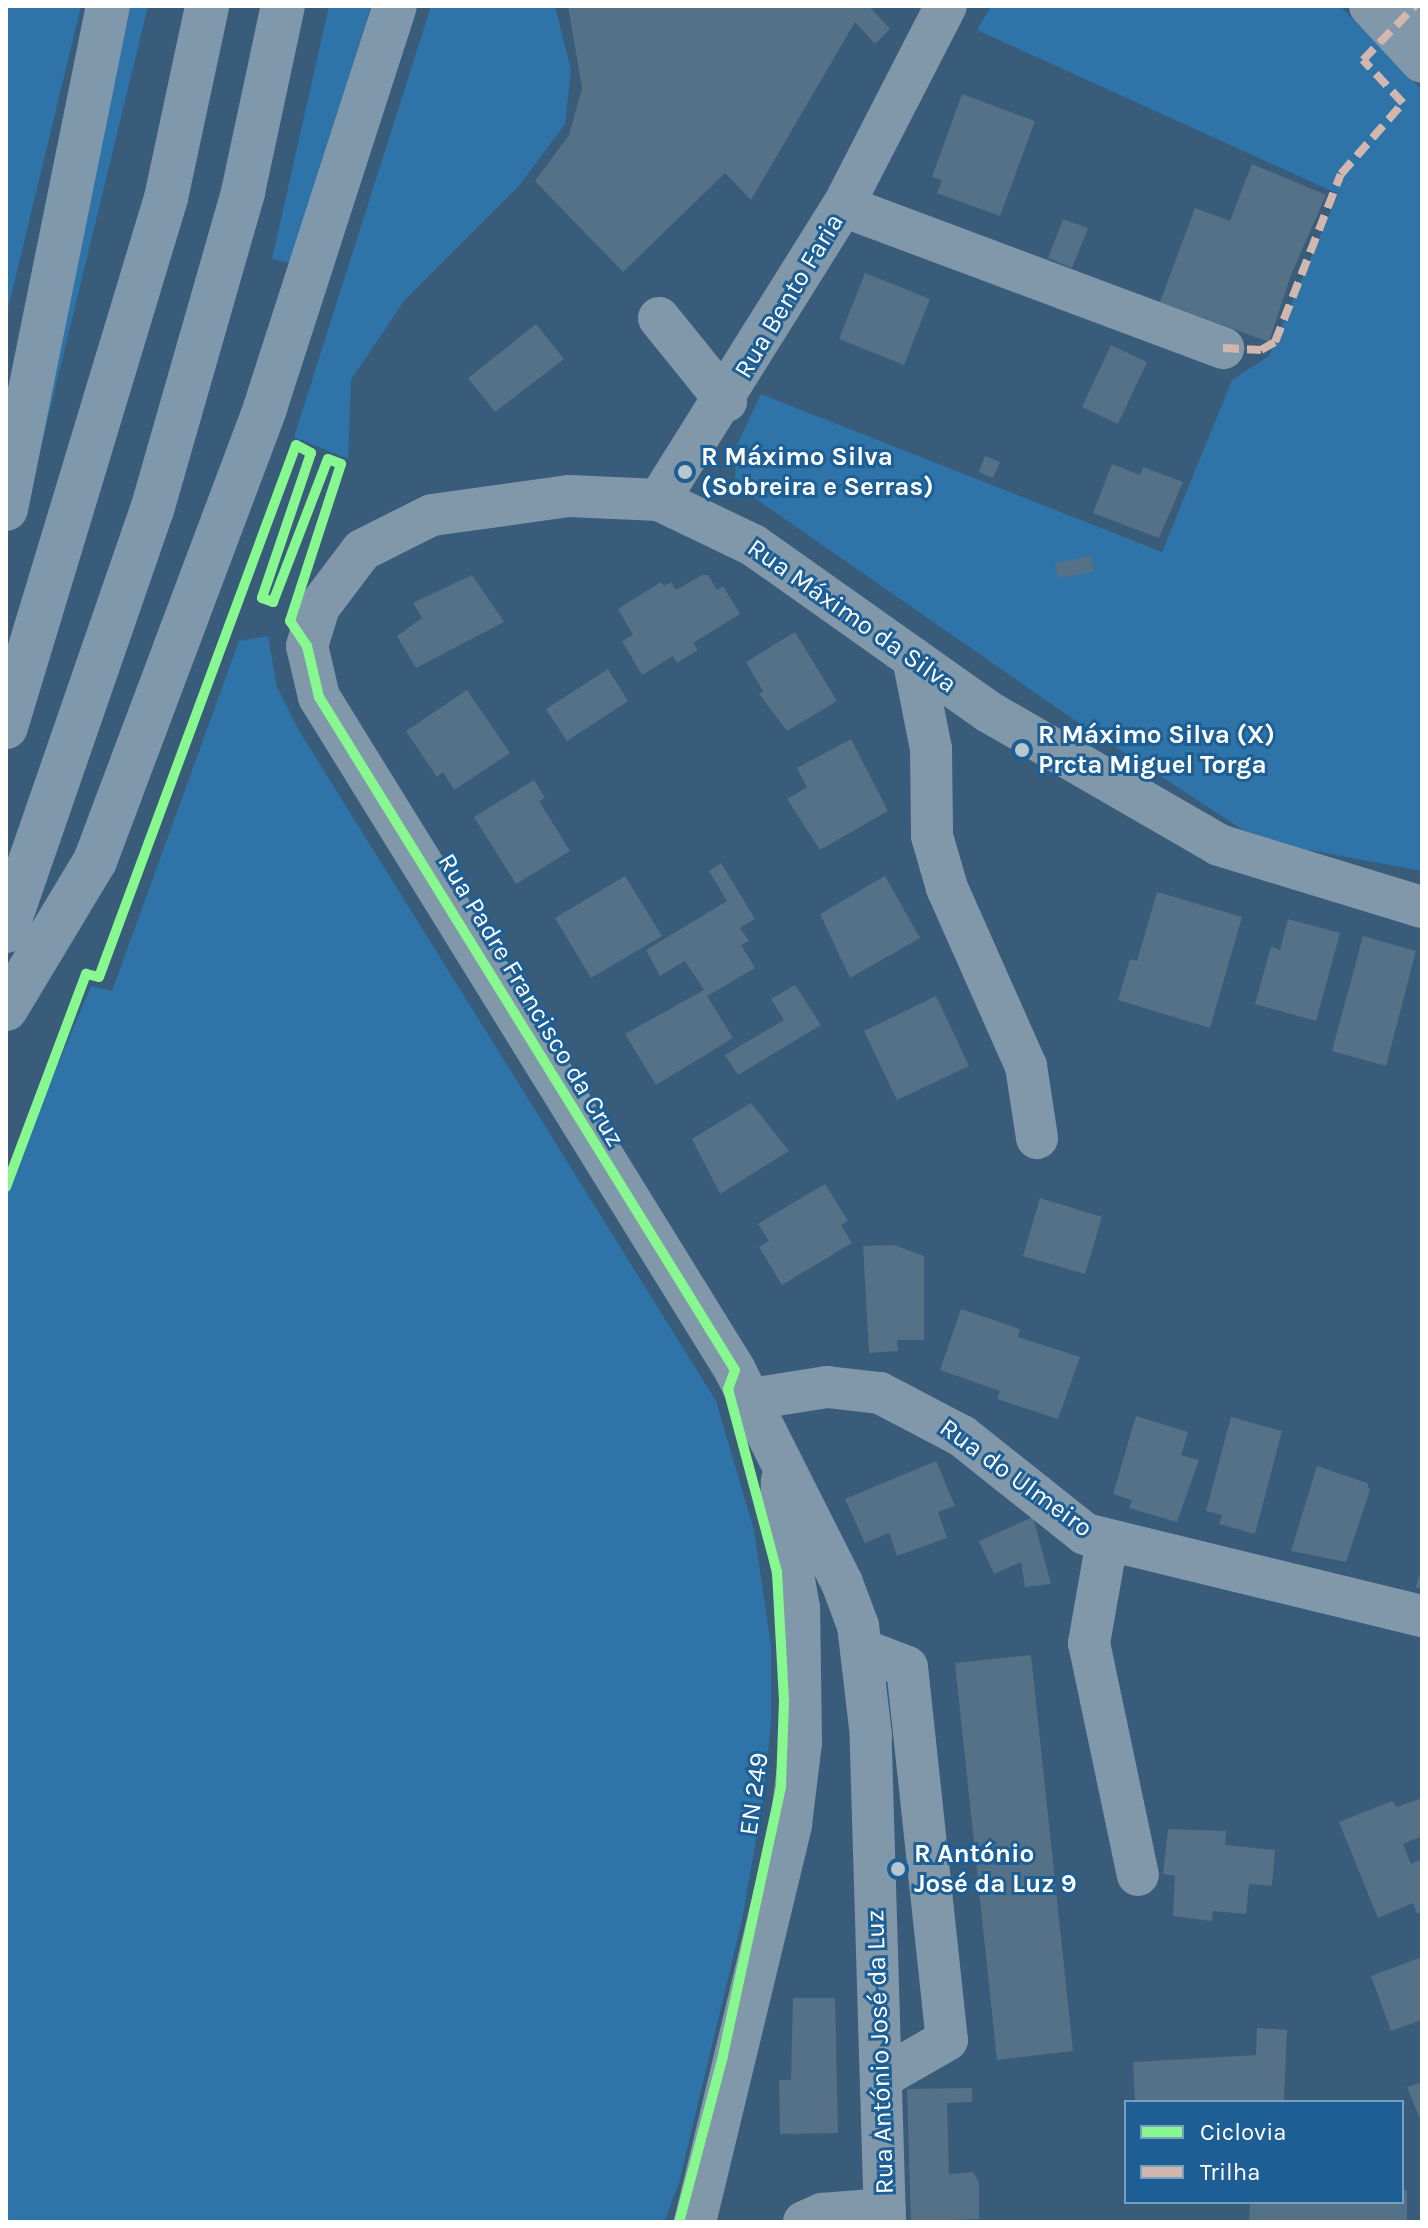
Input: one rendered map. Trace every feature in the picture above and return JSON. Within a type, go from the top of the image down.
[{"type":"highway","points":[[6,509],[108,6]]},
{"type":"highway","points":[[6,727],[166,198],[207,6]]},
{"type":"highway","points":[[6,931],[152,510],[243,192],[283,6]]},
{"type":"highway","points":[[6,1009],[95,861],[265,408],[395,6]]},
{"type":"street","name":"Rua Bento Faria","points":[[659,500],[726,401],[843,206],[909,84],[946,6]]},
{"type":"street","points":[[1370,6],[1422,62]]},
{"type":"street","points":[[1416,6],[1422,13]]},
{"type":"street","points":[[843,206],[1223,348]]},
{"type":"street","points":[[659,318],[726,401]]},
{"type":"street","name":"Rua Máximo da Silva","points":[[307,646],[319,607],[362,550],[432,515],[569,496],[659,500],[753,545],[989,712],[1219,845],[1422,907]]},
{"type":"street","name":"Rua Padre Francisco da Cruz","points":[[307,646],[319,697],[743,1384],[785,1467]]},
{"type":"street","points":[[913,658],[931,749],[932,836],[947,888],[1026,1066],[1037,1138]]},
{"type":"street","points":[[931,749],[989,712]]},
{"type":"street","name":"Rua do Ulmeiro","points":[[743,1384],[827,1387],[880,1393],[962,1436],[1085,1534],[1422,1616]]},
{"type":"street","name":"Rua António José da Luz","points":[[785,1467],[842,1583],[861,1649],[871,1736],[885,2216]]},
{"type":"street","name":"EN 249","points":[[695,2222],[739,2054],[796,1784],[799,1608],[779,1490],[785,1467]]},
{"type":"street","points":[[1107,1541],[1089,1643],[1138,1875]]},
{"type":"street","points":[[861,1649],[907,1667],[947,2040],[881,2078]]},
{"type":"street","points":[[804,2222],[822,2214],[885,2216]]},
{"type":"shaded area","points":[[6,6],[81,6],[6,317]]},
{"type":"shaded area","points":[[131,6],[148,6],[34,476],[21,491]]},
{"type":"shaded area","points":[[329,6],[371,6],[291,263],[272,259]]},
{"type":"shaded area","points":[[431,6],[555,6],[571,70],[565,124],[519,186],[404,301],[351,380],[348,459],[294,437]]},
{"type":"shaded area","points":[[991,6],[1340,6],[1422,90],[1422,871],[1298,848],[1243,830],[1073,719],[743,490],[735,478],[737,445],[761,394],[1162,552],[1232,380],[1269,356],[1338,194],[977,30]]},
{"type":"shaded area","points":[[268,636],[277,687],[298,729],[716,1401],[754,1530],[771,1646],[771,1723],[763,1800],[742,1920],[679,2183],[664,2222],[6,2222],[6,1187],[91,986],[112,991],[239,641]]},
{"type":"building","points":[[568,6],[869,6],[890,29],[875,44],[855,22],[751,200],[725,173],[623,272],[535,181],[569,135],[582,88]]},
{"type":"building","points":[[962,94],[1035,121],[1000,216],[937,193],[942,180],[932,177]]},
{"type":"building","points":[[1252,164],[1326,195],[1291,275],[1269,342],[1160,302],[1195,208],[1230,221]]},
{"type":"building","points":[[1063,219],[1088,228],[1072,268],[1048,258]]},
{"type":"building","points":[[865,273],[930,299],[904,365],[839,339]]},
{"type":"building","points":[[536,324],[564,359],[495,412],[468,378]]},
{"type":"building","points":[[1111,345],[1147,362],[1118,424],[1082,407]]},
{"type":"building","points":[[985,456],[1000,462],[993,478],[979,472]]},
{"type":"building","points":[[1112,464],[1140,475],[1143,467],[1183,482],[1159,538],[1093,513]]},
{"type":"building","points":[[1091,556],[1094,572],[1058,578],[1055,563]]},
{"type":"building","points":[[472,575],[504,622],[416,668],[397,636],[422,618],[413,603]]},
{"type":"building","points":[[702,575],[708,575],[717,590],[723,586],[740,614],[693,643],[698,650],[677,663],[673,656],[642,675],[622,641],[633,635],[618,609],[661,582],[664,586],[671,582],[676,590]]},
{"type":"building","points":[[795,632],[837,701],[787,731],[759,694],[763,691],[746,662]]},
{"type":"building","points":[[608,669],[628,701],[567,741],[546,709]]},
{"type":"building","points":[[467,690],[510,753],[454,790],[443,772],[437,777],[406,731]]},
{"type":"building","points":[[851,739],[888,811],[820,850],[787,799],[807,787],[797,768]]},
{"type":"building","points":[[534,780],[545,798],[539,801],[570,851],[516,884],[474,817]]},
{"type":"building","points":[[721,863],[755,919],[740,928],[749,941],[741,945],[755,968],[707,996],[733,1038],[656,1085],[625,1034],[704,990],[685,961],[660,976],[646,950],[727,901],[709,871]]},
{"type":"building","points":[[625,876],[662,936],[591,978],[555,918]]},
{"type":"building","points":[[885,876],[920,938],[850,978],[820,914]]},
{"type":"building","points":[[1157,892],[1242,917],[1210,1028],[1118,1000],[1130,959],[1137,961]]},
{"type":"building","points":[[1288,919],[1340,933],[1316,1021],[1255,1004],[1271,947],[1280,950]]},
{"type":"building","points":[[1363,936],[1416,951],[1386,1066],[1332,1051]]},
{"type":"building","points":[[795,985],[821,1025],[738,1075],[725,1055],[784,1020],[771,999]]},
{"type":"building","points":[[936,996],[969,1066],[897,1100],[864,1031]]},
{"type":"building","points":[[751,1103],[789,1151],[720,1194],[692,1139]]},
{"type":"building","points":[[825,1184],[848,1221],[841,1225],[852,1243],[782,1285],[759,1247],[769,1241],[758,1224]]},
{"type":"building","points":[[1040,1198],[1102,1217],[1085,1274],[1023,1256]]},
{"type":"building","points":[[894,1245],[924,1256],[924,1340],[897,1340],[898,1351],[869,1353],[863,1246]]},
{"type":"building","points":[[961,1309],[1020,1329],[1018,1337],[1080,1357],[1058,1419],[997,1399],[1000,1391],[940,1370]]},
{"type":"building","points":[[1136,1416],[1188,1432],[1181,1455],[1199,1460],[1177,1522],[1129,1508],[1132,1500],[1113,1494]]},
{"type":"building","points":[[1231,1417],[1282,1431],[1255,1534],[1219,1524],[1222,1515],[1206,1511]]},
{"type":"building","points":[[936,1461],[955,1506],[938,1512],[947,1538],[897,1556],[889,1533],[865,1543],[845,1499]]},
{"type":"building","points":[[1317,1466],[1367,1483],[1370,1490],[1346,1562],[1291,1551]]},
{"type":"building","points":[[1033,1517],[1051,1584],[1025,1587],[1021,1562],[994,1574],[979,1541]]},
{"type":"building","points":[[1422,1569],[1422,1589],[1416,1587]]},
{"type":"building","points":[[1031,1655],[1073,2051],[997,2060],[955,1663]]},
{"type":"building","points":[[1422,1798],[1422,1836],[1403,1844],[1411,1864],[1422,1859],[1422,1912],[1417,1914],[1413,1903],[1378,1918],[1339,1822],[1392,1801],[1397,1807]]},
{"type":"building","points":[[1168,1829],[1226,1831],[1225,1845],[1275,1850],[1272,1886],[1249,1884],[1246,1914],[1213,1911],[1212,1921],[1173,1916],[1175,1876],[1163,1874]]},
{"type":"building","points":[[1422,1957],[1422,2020],[1391,2031],[1371,1976]]},
{"type":"building","points":[[793,1998],[835,1998],[838,2133],[780,2134],[779,2080],[791,2080]]},
{"type":"building","points":[[1257,2028],[1287,2030],[1284,2100],[1135,2100],[1133,2062],[1256,2055]]},
{"type":"building","points":[[1422,2082],[1422,2124],[1407,2087]]},
{"type":"building","points":[[972,2088],[972,2102],[947,2103],[949,2174],[973,2172],[979,2182],[979,2219],[911,2222],[907,2089]]},
{"type":"building","points":[[1404,2190],[1407,2190],[1407,2222],[1249,2222],[1250,2204],[1404,2204]]},
{"type":"marked path","points":[[1223,348],[1261,350],[1275,342],[1341,174],[1403,103],[1363,60],[1415,6]]},
{"type":"cycle path","name":"EN 249","points":[[6,1187],[86,974],[99,977],[296,445],[311,453],[262,598],[273,602],[328,459],[341,464],[290,621],[307,646],[319,697],[735,1370],[728,1389],[777,1572],[784,1700],[781,1787],[723,2056],[679,2222]]},
{"type":"place","name":"R Máximo Silva (Sobreira e Serras)","points":[[685,472]]},
{"type":"place","name":"R Máximo Silva (X) Prcta Miguel Torga","points":[[1022,750]]},
{"type":"place","name":"R António José da Luz 9","points":[[898,1869]]}]
